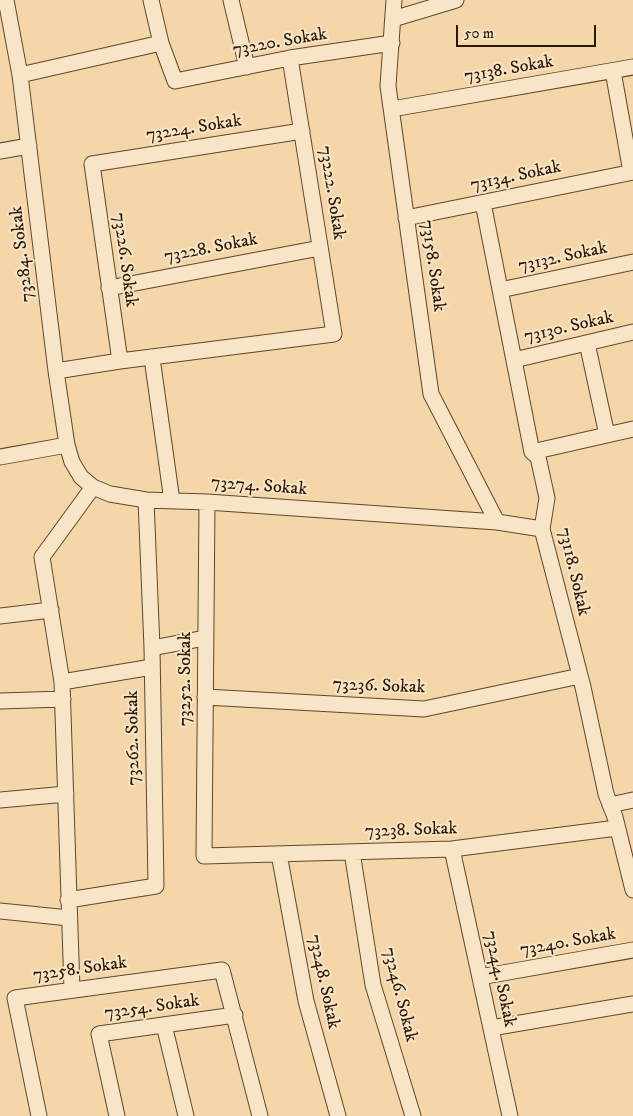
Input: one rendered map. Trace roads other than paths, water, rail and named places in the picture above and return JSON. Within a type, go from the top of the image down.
[{"type":"street","name":"73284. Sokak","points":[[6,0],[7,45],[20,76],[56,372],[67,445]]},
{"type":"street","points":[[20,76],[161,43],[151,0]]},
{"type":"street","points":[[231,0],[247,68]]},
{"type":"street","name":"73158. Sokak","points":[[394,0],[388,86],[431,394],[497,522]]},
{"type":"street","points":[[393,19],[456,0]]},
{"type":"street","name":"73220. Sokak","points":[[161,43],[175,81],[290,58],[392,43]]},
{"type":"street","name":"73222. Sokak","points":[[152,358],[334,334],[290,58]]},
{"type":"street","name":"73138. Sokak","points":[[392,109],[633,67]]},
{"type":"street","points":[[613,71],[632,172]]},
{"type":"street","name":"73224. Sokak","points":[[92,164],[302,131]]},
{"type":"street","points":[[0,151],[29,146]]},
{"type":"street","name":"73226. Sokak","points":[[92,164],[120,361]]},
{"type":"street","name":"73134. Sokak","points":[[406,218],[632,172]]},
{"type":"street","name":"73118. Sokak","points":[[483,203],[532,452],[538,457],[547,498],[542,529],[580,676],[606,794],[629,859],[633,890]]},
{"type":"street","name":"73228. Sokak","points":[[109,288],[320,248]]},
{"type":"street","name":"73132. Sokak","points":[[500,290],[633,262]]},
{"type":"street","name":"73130. Sokak","points":[[514,360],[633,332]]},
{"type":"street","points":[[586,343],[607,435]]},
{"type":"street","points":[[56,372],[120,361],[152,358],[172,500]]},
{"type":"street","points":[[532,452],[633,429]]},
{"type":"street","points":[[0,457],[67,445],[72,462],[81,477],[93,488],[42,557],[62,682],[72,990]]},
{"type":"street","name":"73274. Sokak","points":[[93,488],[110,494],[146,500],[207,502],[497,522],[542,529]]},
{"type":"street","name":"73262. Sokak","points":[[68,900],[156,886],[152,648],[146,500]]},
{"type":"street","name":"73252. Sokak","points":[[204,856],[207,502]]},
{"type":"street","points":[[0,616],[51,610]]},
{"type":"street","points":[[152,648],[205,638]]},
{"type":"street","points":[[62,682],[152,667]]},
{"type":"street","name":"73236. Sokak","points":[[205,697],[424,709],[580,676]]},
{"type":"street","points":[[0,701],[63,699]]},
{"type":"street","points":[[0,800],[66,794]]},
{"type":"street","points":[[610,805],[633,800]]},
{"type":"street","name":"73238. Sokak","points":[[204,856],[452,849],[617,828]]},
{"type":"street","name":"73244. Sokak","points":[[452,849],[510,1116]]},
{"type":"street","name":"73246. Sokak","points":[[352,852],[373,985],[413,1116]]},
{"type":"street","name":"73248. Sokak","points":[[279,854],[306,1001],[338,1116]]},
{"type":"street","points":[[0,911],[69,918]]},
{"type":"street","name":"73240. Sokak","points":[[480,977],[633,950]]},
{"type":"street","name":"73258. Sokak","points":[[39,1116],[15,998],[222,970],[235,1015]]},
{"type":"street","points":[[0,1000],[15,998]]},
{"type":"street","points":[[491,1028],[633,1004]]},
{"type":"street","points":[[235,1015],[260,1116]]},
{"type":"street","name":"73254. Sokak","points":[[117,1116],[99,1034],[235,1015]]},
{"type":"street","points":[[164,1025],[186,1116]]}]
